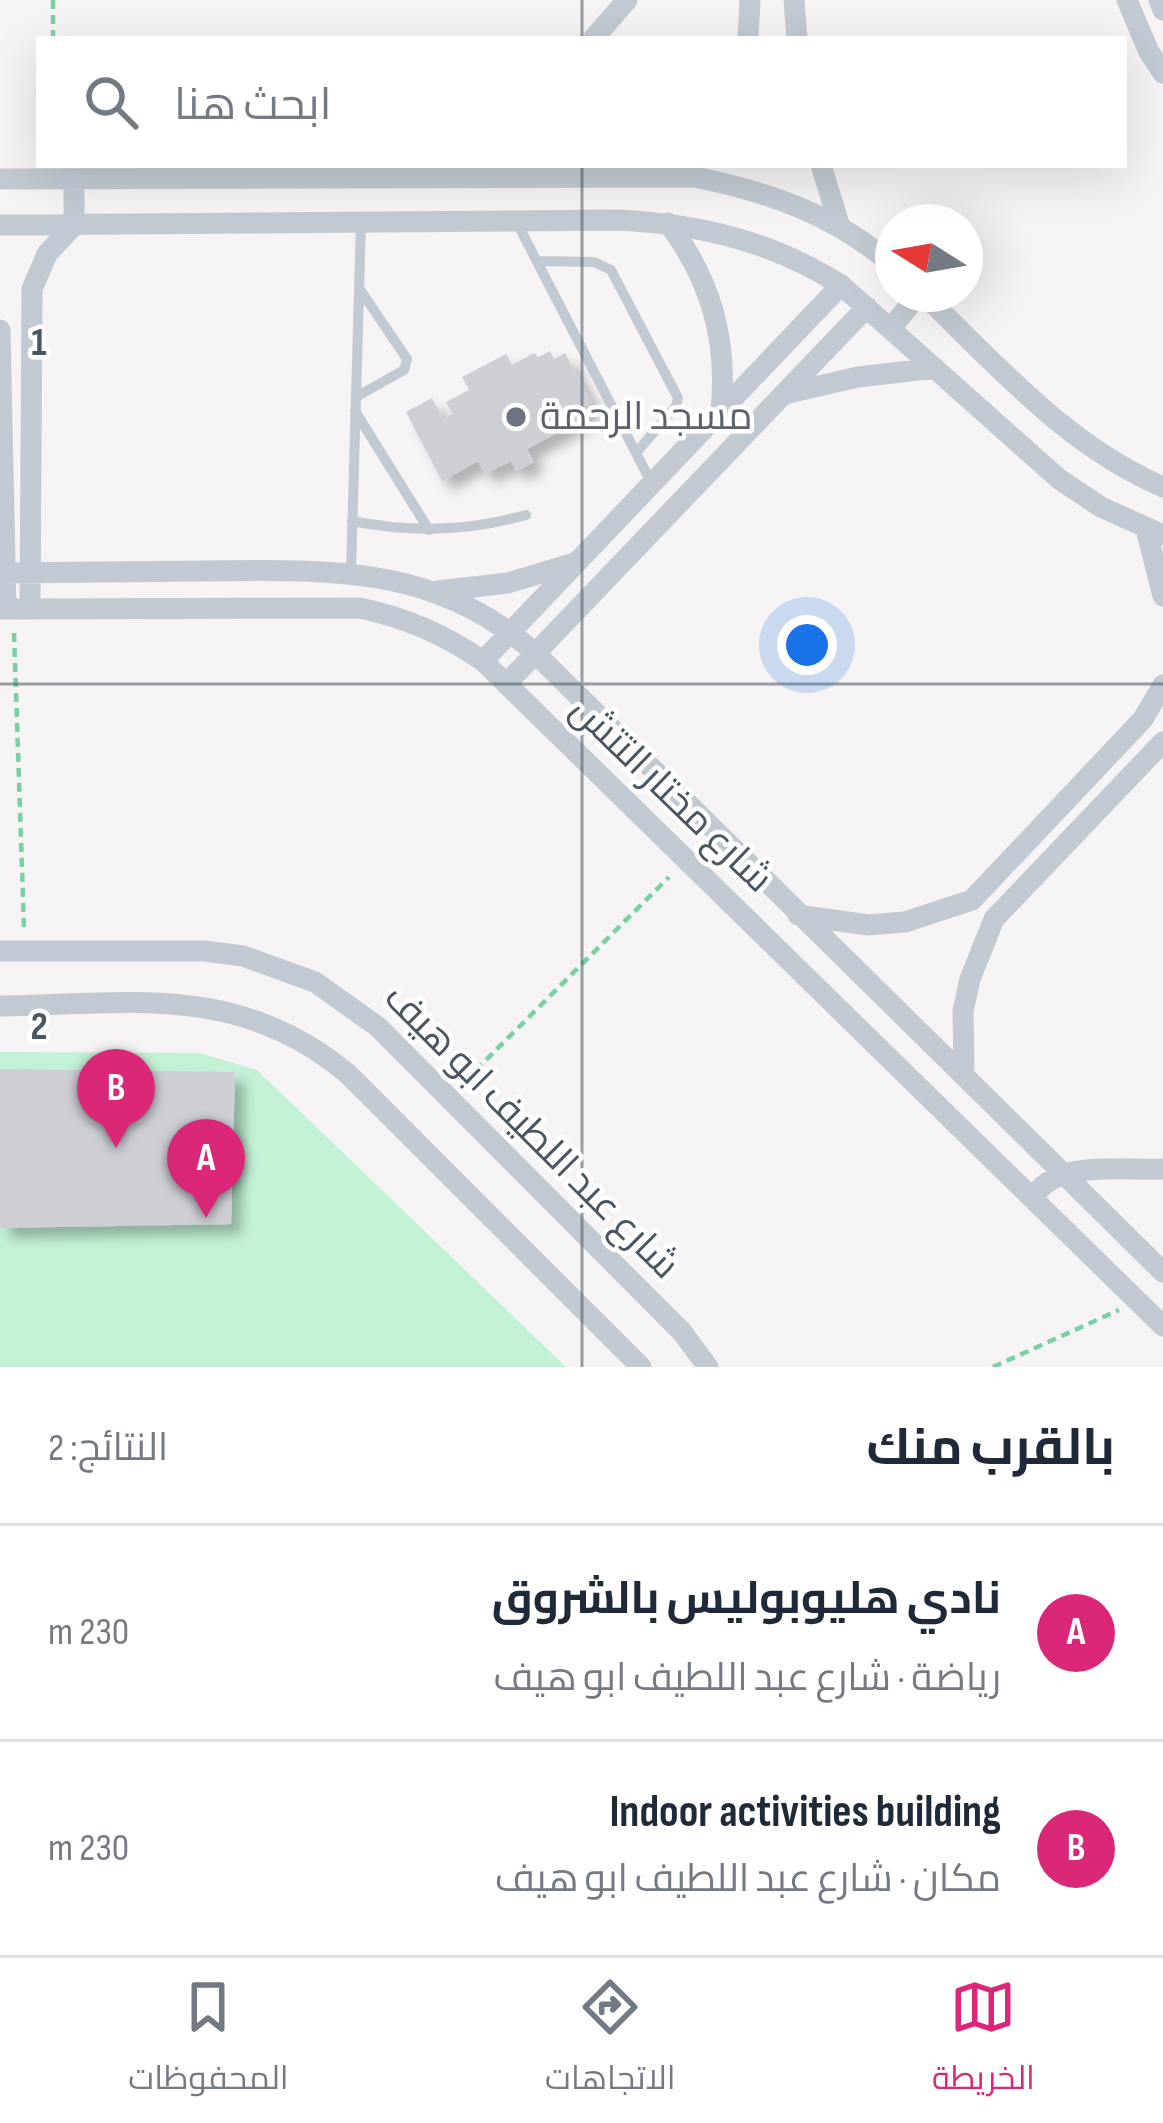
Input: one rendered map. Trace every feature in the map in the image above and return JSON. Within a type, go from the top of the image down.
[{"type":"street","points":[[596,36],[628,0]]},
{"type":"street","points":[[748,36],[750,0]]},
{"type":"street","points":[[794,0],[797,36]]},
{"type":"street","points":[[1127,0],[1163,73]]},
{"type":"street","points":[[1159,0],[1163,10]]},
{"type":"street","points":[[406,177],[422,168]]},
{"type":"street","points":[[822,168],[840,227]]},
{"type":"street","points":[[0,179],[699,171],[840,227],[875,253]]},
{"type":"street","points":[[12,609],[30,572],[29,320],[38,272],[47,254],[74,225],[74,178]]},
{"type":"street","points":[[0,225],[668,223],[760,243],[841,285],[1059,479],[1101,507],[1155,532],[1163,596]]},
{"type":"street","points":[[668,223],[698,268],[717,319],[724,365],[721,411]]},
{"type":"street","points":[[483,661],[841,285]]},
{"type":"street","points":[[506,684],[867,307]]},
{"type":"street","points":[[891,328],[905,312]]},
{"type":"street","points":[[940,312],[1070,434],[1119,467],[1163,487]]},
{"type":"street","points":[[0,320],[29,320]]},
{"type":"street","points":[[0,330],[2,573],[12,609]]},
{"type":"street","points":[[783,394],[858,377],[935,368]]},
{"type":"street","points":[[435,591],[508,583],[578,561]]},
{"type":"street","name":"شارع مختار التتش","points":[[2,573],[351,572],[435,591],[511,632],[1163,1272]]},
{"type":"street","name":"شارع مختار التتش","points":[[12,609],[359,608],[425,626],[483,661],[1163,1327]]},
{"type":"street","points":[[798,914],[851,924],[904,922],[972,901],[1143,719],[1163,685]]},
{"type":"street","points":[[964,1075],[963,1011],[970,979],[994,920],[1163,742]]},
{"type":"street","points":[[1116,748],[1137,769]]},
{"type":"street","name":"شارع عبد اللطيف ابو هيف","points":[[0,952],[204,951],[280,967],[348,1003],[378,1027],[682,1332],[708,1367]]},
{"type":"street","points":[[863,1033],[889,1005]]},
{"type":"street","points":[[0,1006],[199,1006],[232,1011],[295,1034],[349,1074],[641,1367]]},
{"type":"street","points":[[1033,1199],[1039,1187],[1061,1173],[1163,1169]]},
{"type":"lane","points":[[516,221],[652,484]]},
{"type":"lane","points":[[351,572],[361,222]]},
{"type":"lane","points":[[537,261],[601,263],[611,270],[625,294],[677,398],[676,406],[636,452]]},
{"type":"lane","points":[[356,404],[404,370],[407,359],[359,288]]},
{"type":"lane","points":[[356,404],[429,530]]},
{"type":"lane","points":[[352,521],[429,530],[526,515]]},
{"type":"path","points":[[52,0],[52,36]]},
{"type":"path","points":[[12,609],[25,951]]},
{"type":"path","points":[[448,1097],[687,860]]},
{"type":"path","points":[[993,1367],[1138,1301]]},
{"type":"green space","points":[[0,1052],[200,1053],[257,1070],[566,1367],[0,1367]]},
{"type":"building","name":"مسجد الرحمة","points":[[550,351],[554,359],[565,353],[592,403],[585,407],[590,415],[527,449],[534,462],[516,471],[511,461],[485,474],[478,461],[442,481],[406,412],[432,398],[443,419],[452,414],[446,402],[469,390],[462,377],[506,354],[512,365],[534,353],[538,357]]},
{"type":"building","points":[[0,1069],[235,1072],[231,1224],[0,1228]]},
{"type":"place","name":"مسجد الرحمة","points":[[516,417]]},
{"type":"place","name":"Indoor activities building","points":[[116,1148]]},
{"type":"place","name":"نادي هليوبوليس بالشروق","points":[[206,1218]]}]
